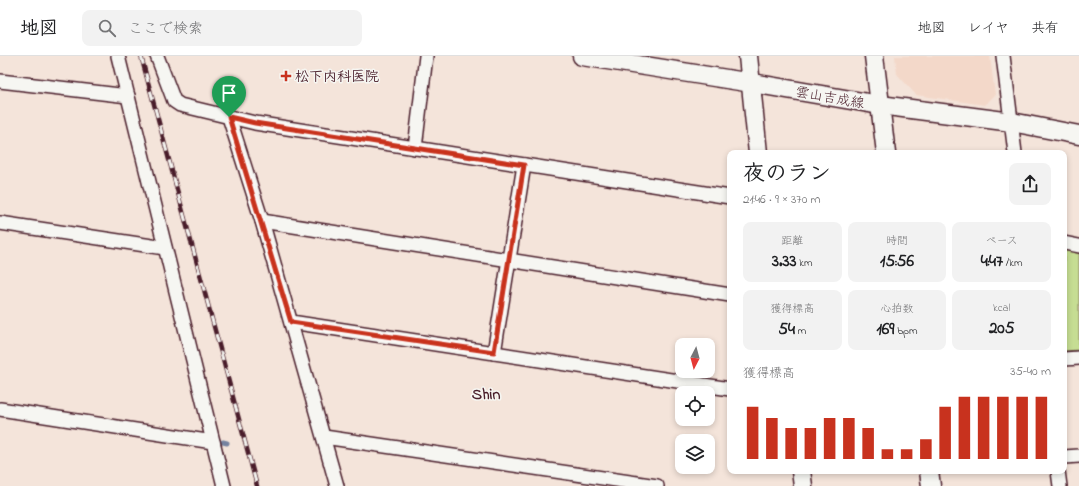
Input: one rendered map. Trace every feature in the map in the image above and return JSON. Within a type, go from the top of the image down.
[{"type":"street","points":[[118,56],[224,486]]},
{"type":"street","points":[[157,56],[174,101],[180,104],[229,117],[255,123],[727,197]]},
{"type":"street","points":[[416,148],[426,56]]},
{"type":"street","name":"雲山吉成線","points":[[582,56],[752,83],[880,106],[1012,122],[1079,135]]},
{"type":"street","points":[[748,56],[758,150]]},
{"type":"street","points":[[874,56],[886,150]]},
{"type":"street","points":[[1003,56],[1015,150]]},
{"type":"street","points":[[0,81],[128,96]]},
{"type":"street","points":[[229,117],[262,221],[337,486]]},
{"type":"street","points":[[494,352],[524,165]]},
{"type":"street","points":[[262,221],[727,295]]},
{"type":"street","points":[[0,223],[165,248]]},
{"type":"street","points":[[1067,244],[1079,246]]},
{"type":"street","points":[[291,322],[727,389]]},
{"type":"street","points":[[1067,359],[1079,358]]},
{"type":"street","points":[[0,409],[213,442]]},
{"type":"street","points":[[324,437],[657,486]]},
{"type":"street","points":[[1067,457],[1079,456]]},
{"type":"street","points":[[802,474],[803,486]]},
{"type":"street","points":[[929,474],[931,486]]},
{"type":"street","points":[[1058,474],[1060,486]]},
{"type":"shaded area","points":[[895,56],[990,56],[995,95],[985,105],[916,95],[897,74]]},
{"type":"green space","points":[[1067,250],[1079,252],[1079,350],[1067,351]]},
{"type":"waterway","points":[[223,442],[227,443]]},
{"type":"railway","points":[[141,56],[257,486]]},
{"type":"place","name":"松下内科医院","points":[[286,76]]},
{"type":"district","name":"Shin","points":[[486,393]]},
{"type":"route","points":[[229,117],[255,123],[524,165],[494,352],[291,322],[262,221],[229,117]]}]
